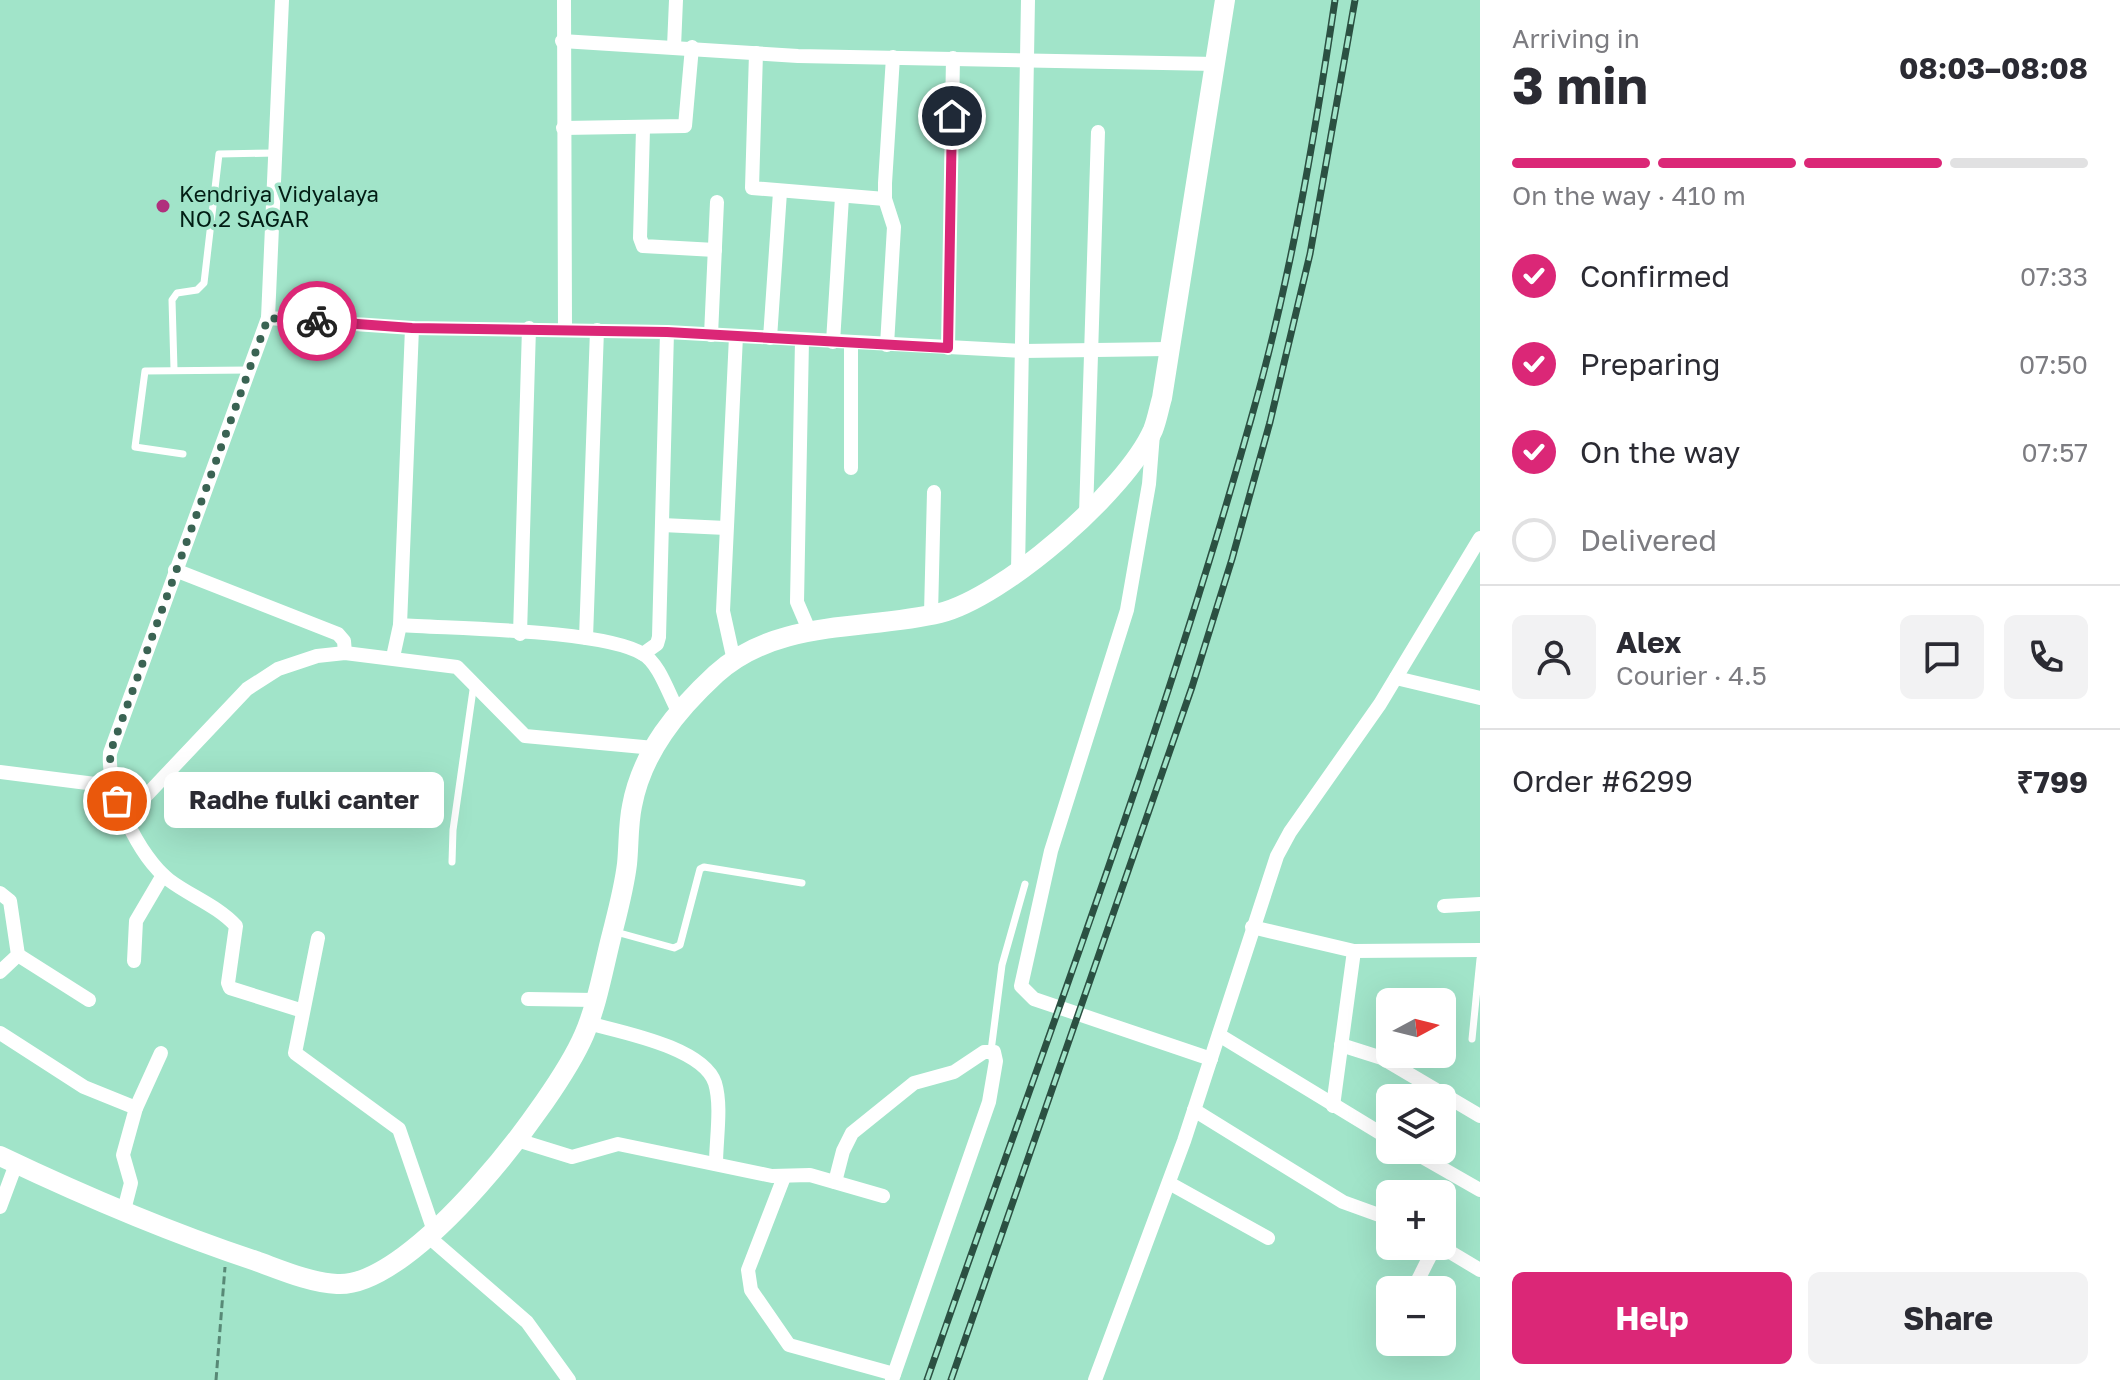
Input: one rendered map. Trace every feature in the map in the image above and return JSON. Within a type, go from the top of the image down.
[{"type":"main road","points":[[8,1160],[179,1235],[339,1285],[385,1270],[432,1236],[480,1184],[551,1090],[583,1037],[613,931],[627,865],[632,805],[654,748],[678,711],[745,653],[809,630],[931,614],[972,601],[1018,571],[1086,514],[1136,458],[1153,430],[1225,0]]},
{"type":"street","points":[[282,0],[268,318],[110,753],[111,786],[125,818],[163,875],[236,926],[228,983],[230,988],[303,1011]]},
{"type":"street","points":[[564,0],[565,328]]},
{"type":"street","points":[[674,47],[676,0]]},
{"type":"street","points":[[1018,571],[1028,0]]},
{"type":"street","points":[[562,41],[756,53],[1216,64]]},
{"type":"street","points":[[563,128],[679,128],[688,122],[692,47]]},
{"type":"street","points":[[756,53],[752,188],[885,199]]},
{"type":"street","points":[[887,345],[894,227],[885,199],[893,57]]},
{"type":"street","points":[[948,348],[953,58]]},
{"type":"street","points":[[643,129],[640,238],[643,246],[715,250]]},
{"type":"street","points":[[1086,514],[1098,132]]},
{"type":"street","points":[[770,338],[780,192]]},
{"type":"street","points":[[833,342],[842,197]]},
{"type":"street","points":[[711,335],[717,202]]},
{"type":"street","points":[[268,318],[412,328],[565,328],[1023,351],[1168,349]]},
{"type":"street","points":[[393,657],[400,625],[412,328]]},
{"type":"street","points":[[520,634],[529,328]]},
{"type":"street","points":[[586,638],[597,330]]},
{"type":"street","points":[[643,654],[657,644],[659,637],[667,332]]},
{"type":"street","points":[[734,661],[723,611],[736,336]]},
{"type":"street","points":[[802,340],[797,602],[809,630]]},
{"type":"street","points":[[851,343],[851,468]]},
{"type":"street","points":[[1153,430],[1149,484],[1127,610],[1053,843],[1021,975],[1021,986],[1034,999],[1205,1058]]},
{"type":"street","points":[[931,614],[934,492]]},
{"type":"street","points":[[662,525],[726,528]]},
{"type":"street","points":[[1095,1380],[1169,1183],[1194,1110],[1205,1058],[1219,1035],[1252,927],[1283,842],[1396,678],[1480,538]]},
{"type":"street","points":[[175,570],[338,634],[344,641],[345,653]]},
{"type":"street","points":[[400,625],[586,638],[643,654],[651,662],[678,711]]},
{"type":"street","points":[[125,818],[170,767],[261,677],[317,656],[345,653],[457,667],[525,736],[654,748]]},
{"type":"street","points":[[1396,678],[1480,698]]},
{"type":"street","points":[[0,772],[111,786]]},
{"type":"street","points":[[134,961],[136,921],[163,875]]},
{"type":"street","points":[[0,893],[10,901],[18,955],[89,1000]]},
{"type":"street","points":[[1444,906],[1480,904]]},
{"type":"street","points":[[1252,927],[1354,951],[1480,950]]},
{"type":"street","points":[[318,938],[295,1053],[399,1129],[432,1236],[527,1322],[569,1380]]},
{"type":"street","points":[[1333,1106],[1354,951]]},
{"type":"street","points":[[0,972],[18,955]]},
{"type":"street","points":[[528,999],[595,1000]]},
{"type":"street","points":[[588,1023],[671,1047],[709,1072],[716,1089],[716,1164]]},
{"type":"street","points":[[0,1033],[84,1087],[136,1108]]},
{"type":"street","points":[[1219,1035],[1376,1131]]},
{"type":"street","points":[[1341,1045],[1382,1058],[1480,1116]]},
{"type":"street","points":[[784,1177],[748,1270],[751,1290],[789,1345],[893,1377],[989,1102],[996,1061],[991,1051],[954,1072],[914,1083],[852,1133],[843,1151],[835,1182]]},
{"type":"street","points":[[124,1210],[131,1179],[123,1155],[136,1108],[161,1053]]},
{"type":"street","points":[[1194,1110],[1343,1202],[1376,1214]]},
{"type":"street","points":[[514,1139],[572,1157],[611,1144],[784,1177],[810,1175],[883,1196]]},
{"type":"street","points":[[0,1207],[8,1160]]},
{"type":"street","points":[[1434,1164],[1480,1190]]},
{"type":"street","points":[[1169,1183],[1268,1238]]},
{"type":"street","points":[[1456,1257],[1480,1270]]},
{"type":"lane","points":[[174,369],[172,300],[177,293],[197,290],[204,283],[219,154],[275,153]]},
{"type":"lane","points":[[183,454],[137,449],[133,442],[142,375],[149,369],[249,370]]},
{"type":"lane","points":[[452,862],[453,830],[474,681]]},
{"type":"lane","points":[[613,931],[674,948],[680,945],[700,869],[704,867],[802,883]]},
{"type":"lane","points":[[991,1051],[1002,965],[1025,884]]},
{"type":"lane","points":[[1472,1039],[1480,959]]},
{"type":"path","points":[[216,1380],[226,1251]]},
{"type":"railway","points":[[927,1380],[1138,782],[1216,541],[1265,367],[1289,263],[1335,0]]},
{"type":"railway","points":[[951,1380],[1192,687],[1232,559],[1270,422],[1310,254],[1355,0]]},
{"type":"way so far","points":[[117,801],[111,786],[110,753],[268,318],[317,321]]},
{"type":"place","name":"Kendriya Vidyalaya NO.2 SAGAR","points":[[163,206]]},
{"type":"place","name":"Radhe fulki canter","points":[[117,801]]},
{"type":"route","points":[[317,321],[412,328],[667,332],[948,348],[952,116]]}]
